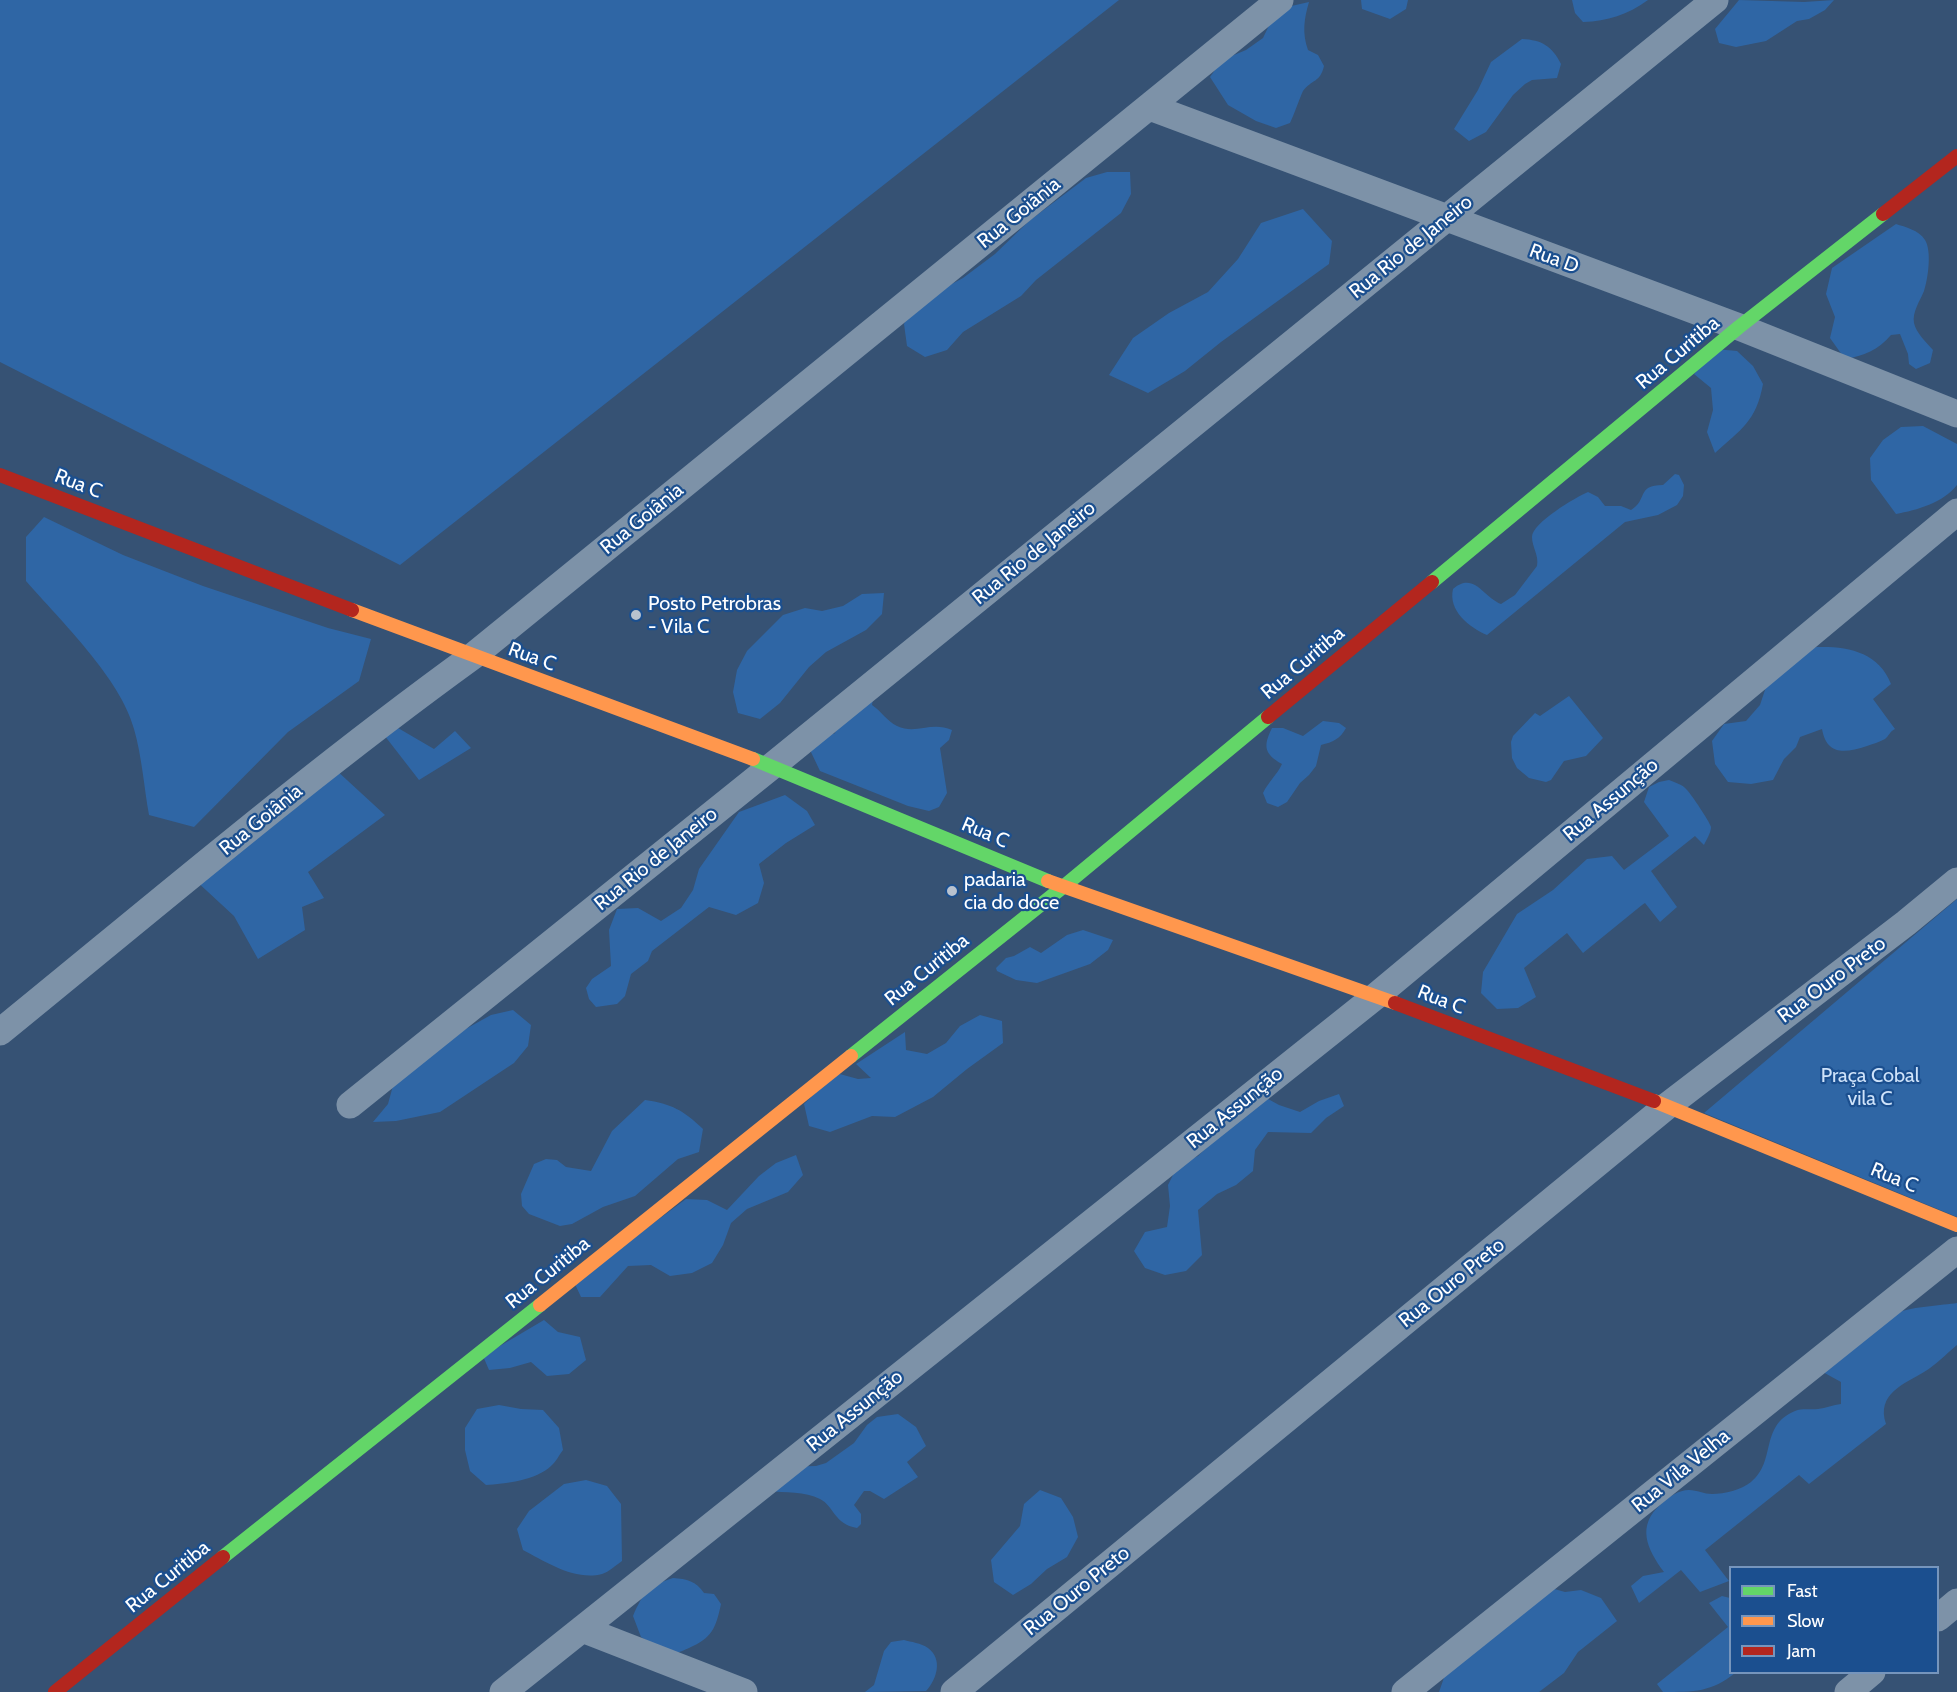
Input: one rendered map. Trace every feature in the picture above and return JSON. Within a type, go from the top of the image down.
[{"type":"street","name":"Rua Goiânia","points":[[0,1032],[341,754],[473,656],[1280,0]]},
{"type":"street","name":"Rua Rio de Janeiro","points":[[350,1105],[772,766],[1715,0]]},
{"type":"street","name":"Rua D","points":[[1150,107],[1739,327],[1957,414]]},
{"type":"street","name":"Rua Curitiba","points":[[55,1692],[1063,887],[1739,327],[1957,156]]},
{"type":"street","name":"Rua C","points":[[0,475],[473,656],[772,766],[1063,887],[1376,996],[1667,1106],[1957,1225]]},
{"type":"street","name":"Rua Assunção","points":[[503,1692],[1376,996],[1957,512]]},
{"type":"street","name":"Rua Ouro Preto","points":[[954,1692],[1667,1106],[1906,923],[1957,881]]},
{"type":"street","name":"Rua Vila Velha","points":[[1405,1692],[1957,1250]]},
{"type":"street","points":[[1939,1617],[1957,1602]]},
{"type":"street","points":[[582,1629],[744,1692]]},
{"type":"street","points":[[1848,1692],[1870,1674]]},
{"type":"green space","points":[[0,0],[1119,0],[400,565],[0,362]]},
{"type":"green space","points":[[1361,0],[1408,0],[1406,9],[1390,19],[1362,9]]},
{"type":"green space","points":[[1572,0],[1648,0],[1617,16],[1583,22],[1575,13]]},
{"type":"green space","points":[[1739,0],[1804,2],[1834,0],[1825,10],[1809,19],[1797,21],[1766,41],[1736,47],[1719,43],[1715,29]]},
{"type":"green space","points":[[1309,2],[1304,26],[1306,44],[1308,50],[1318,55],[1324,66],[1318,78],[1303,91],[1290,123],[1276,128],[1256,121],[1228,105],[1210,77],[1222,60],[1246,50],[1263,38],[1274,15],[1287,7]]},
{"type":"green space","points":[[1522,39],[1535,41],[1550,48],[1561,64],[1557,78],[1532,80],[1525,84],[1513,95],[1486,132],[1469,141],[1454,129],[1478,90],[1491,62]]},
{"type":"green space","points":[[1107,172],[1130,172],[1131,194],[1121,213],[1036,280],[1021,296],[963,332],[947,350],[925,357],[907,346],[904,324],[914,304],[963,278],[995,254],[1029,221],[1086,178]]},
{"type":"green space","points":[[1303,209],[1332,241],[1329,264],[1221,342],[1185,371],[1148,393],[1109,375],[1133,338],[1169,313],[1208,292],[1238,259],[1261,223]]},
{"type":"green space","points":[[1896,224],[1919,234],[1925,240],[1928,251],[1929,265],[1925,286],[1915,311],[1914,323],[1922,338],[1933,350],[1930,363],[1916,369],[1909,364],[1908,354],[1900,334],[1891,335],[1870,352],[1845,359],[1830,338],[1835,317],[1826,294],[1832,268]]},
{"type":"green space","points":[[1715,349],[1737,351],[1753,366],[1763,384],[1752,416],[1740,431],[1715,453],[1707,432],[1713,410],[1711,388],[1694,374]]},
{"type":"green space","points":[[1923,426],[1957,444],[1957,485],[1945,497],[1937,501],[1921,508],[1896,514],[1871,480],[1870,458],[1883,440],[1901,427]]},
{"type":"green space","points":[[1675,474],[1679,475],[1684,485],[1683,496],[1677,505],[1658,515],[1625,522],[1487,635],[1473,628],[1457,611],[1452,597],[1453,589],[1460,584],[1473,584],[1501,604],[1515,595],[1537,566],[1532,541],[1534,531],[1565,505],[1588,492],[1598,497],[1605,506],[1621,506],[1631,510],[1639,502],[1645,490],[1663,485]]},
{"type":"green space","points":[[44,517],[123,555],[203,586],[328,628],[371,639],[359,681],[288,732],[194,827],[149,815],[139,750],[127,710],[103,670],[26,581],[26,537]]},
{"type":"green space","points":[[884,593],[882,614],[866,630],[826,652],[809,667],[780,703],[760,719],[738,713],[733,692],[737,670],[747,651],[783,615],[805,608],[822,611],[843,606],[862,594]]},
{"type":"green space","points":[[1817,647],[1840,648],[1861,653],[1879,665],[1891,684],[1873,699],[1895,729],[1881,741],[1844,751],[1828,744],[1822,729],[1800,737],[1796,747],[1784,759],[1773,780],[1751,784],[1728,782],[1715,764],[1712,741],[1724,724],[1746,721],[1760,705],[1767,684],[1795,651]]},
{"type":"green space","points":[[874,694],[872,705],[897,726],[911,729],[937,727],[952,730],[949,740],[940,748],[947,793],[939,807],[929,811],[908,806],[820,771],[810,750],[827,730],[834,734],[841,724]]},
{"type":"green space","points":[[1569,696],[1603,738],[1586,756],[1564,761],[1551,780],[1546,782],[1529,778],[1517,768],[1512,758],[1513,736],[1535,713],[1540,716]]},
{"type":"green space","points":[[1323,721],[1339,723],[1346,728],[1336,739],[1321,745],[1316,766],[1287,802],[1278,807],[1267,803],[1263,793],[1282,764],[1272,757],[1267,749],[1267,740],[1272,728],[1283,728],[1303,736]]},
{"type":"green space","points":[[398,728],[434,749],[455,731],[471,748],[419,780],[381,731]]},
{"type":"green space","points":[[335,769],[385,815],[308,872],[324,898],[302,907],[305,930],[258,959],[234,916],[194,879]]},
{"type":"green space","points":[[1669,780],[1687,790],[1711,827],[1704,845],[1695,836],[1651,871],[1677,907],[1660,922],[1645,903],[1583,953],[1567,933],[1524,968],[1536,997],[1518,1008],[1497,1009],[1481,993],[1483,972],[1517,914],[1553,890],[1587,859],[1612,856],[1624,870],[1669,836],[1644,802],[1649,787]]},
{"type":"green space","points":[[785,795],[807,811],[815,825],[786,843],[759,864],[764,883],[758,903],[736,915],[709,907],[652,951],[648,961],[631,974],[625,996],[617,1004],[596,1007],[589,999],[586,988],[592,979],[611,966],[609,930],[617,909],[638,908],[661,921],[681,908],[693,890],[699,869],[739,812]]},
{"type":"green space","name":"Praça Cobal vila C","points":[[1957,899],[1957,1217],[1704,1113]]},
{"type":"green space","points":[[1083,930],[1113,940],[1108,950],[1090,964],[1037,983],[1016,980],[997,971],[996,968],[1006,958],[1030,947],[1041,953],[1067,935]]},
{"type":"green space","points":[[513,1010],[531,1025],[528,1046],[514,1063],[440,1112],[396,1121],[373,1122],[388,1104],[394,1082],[453,1036],[491,1015]]},
{"type":"green space","points":[[980,1015],[1002,1021],[1003,1043],[933,1097],[895,1117],[872,1116],[830,1132],[809,1126],[804,1104],[836,1073],[858,1079],[871,1078],[856,1064],[905,1032],[906,1050],[927,1054],[946,1043],[960,1026]]},
{"type":"green space","points":[[1259,1094],[1279,1105],[1300,1112],[1319,1101],[1339,1094],[1344,1106],[1326,1118],[1311,1133],[1268,1132],[1255,1150],[1253,1171],[1236,1185],[1217,1194],[1198,1210],[1202,1255],[1186,1271],[1165,1275],[1145,1268],[1134,1251],[1145,1232],[1167,1227],[1170,1206],[1168,1185],[1178,1165],[1198,1156]]},
{"type":"green space","points":[[645,1100],[677,1109],[703,1129],[699,1152],[678,1159],[635,1196],[603,1207],[572,1224],[560,1226],[529,1214],[522,1206],[521,1194],[534,1164],[546,1159],[557,1160],[566,1167],[591,1171],[612,1131]]},
{"type":"green space","points":[[796,1155],[803,1175],[788,1192],[747,1209],[731,1223],[723,1245],[712,1263],[692,1273],[670,1276],[651,1265],[628,1266],[600,1297],[581,1297],[574,1282],[686,1199],[707,1200],[727,1210],[759,1176],[776,1163]]},
{"type":"green space","points":[[1957,1303],[1957,1345],[1933,1366],[1894,1391],[1885,1405],[1886,1424],[1809,1484],[1799,1475],[1705,1550],[1729,1581],[1700,1592],[1681,1570],[1639,1603],[1631,1586],[1643,1576],[1664,1572],[1649,1546],[1646,1529],[1653,1512],[1661,1504],[1674,1494],[1685,1490],[1717,1494],[1747,1485],[1759,1474],[1772,1435],[1784,1417],[1798,1410],[1841,1404],[1841,1382],[1821,1371],[1900,1312],[1920,1307]]},
{"type":"green space","points":[[544,1320],[558,1332],[580,1337],[586,1360],[569,1374],[547,1376],[531,1362],[510,1368],[489,1370],[483,1356]]},
{"type":"green space","points":[[499,1405],[543,1410],[559,1428],[563,1450],[553,1464],[537,1475],[511,1482],[486,1485],[470,1471],[465,1450],[465,1428],[477,1409]]},
{"type":"green space","points":[[898,1414],[916,1427],[926,1446],[907,1462],[918,1477],[884,1499],[870,1491],[864,1491],[854,1505],[861,1514],[861,1524],[857,1528],[843,1523],[825,1502],[814,1496],[768,1491],[781,1467],[816,1466],[826,1463],[854,1443],[867,1425],[877,1417]]},
{"type":"green space","points":[[586,1480],[607,1486],[621,1504],[622,1561],[602,1574],[582,1575],[551,1565],[523,1550],[517,1529],[529,1511],[564,1484]]},
{"type":"green space","points":[[1040,1490],[1061,1498],[1073,1517],[1078,1537],[1067,1557],[1013,1595],[994,1582],[991,1560],[1020,1526],[1024,1504]]},
{"type":"green space","points":[[673,1578],[694,1583],[704,1593],[714,1594],[721,1604],[715,1626],[708,1636],[697,1644],[673,1653],[659,1649],[641,1637],[633,1616],[647,1591]]},
{"type":"green space","points":[[1544,1586],[1565,1592],[1581,1590],[1601,1598],[1617,1621],[1578,1652],[1564,1673],[1539,1692],[1439,1692],[1447,1669]]},
{"type":"green space","points":[[1722,1596],[1729,1598],[1729,1674],[1734,1674],[1718,1684],[1702,1690],[1663,1692],[1657,1684],[1728,1627],[1709,1603]]},
{"type":"green space","points":[[904,1640],[925,1646],[936,1658],[937,1669],[930,1686],[926,1691],[865,1692],[874,1685],[884,1651],[891,1642]]},
{"type":"traffic: fast","points":[[1432,582],[1739,327],[1883,214]]},
{"type":"traffic: fast","points":[[851,1056],[1063,887],[1268,717]]},
{"type":"traffic: fast","points":[[753,759],[1048,881]]},
{"type":"traffic: fast","points":[[223,1557],[540,1305]]},
{"type":"traffic: slow","points":[[352,610],[753,759]]},
{"type":"traffic: slow","points":[[1048,881],[1395,1003]]},
{"type":"traffic: slow","points":[[540,1305],[851,1056]]},
{"type":"traffic: slow","points":[[1654,1101],[1957,1225]]},
{"type":"traffic: jam","points":[[1883,214],[1957,156]]},
{"type":"traffic: jam","points":[[0,475],[352,610]]},
{"type":"traffic: jam","points":[[1268,717],[1432,582]]},
{"type":"traffic: jam","points":[[1395,1003],[1654,1101]]},
{"type":"traffic: jam","points":[[55,1692],[223,1557]]},
{"type":"place","name":"Posto Petrobras - Vila C","points":[[636,615]]},
{"type":"place","name":"padaria cia do doce","points":[[952,891]]}]
